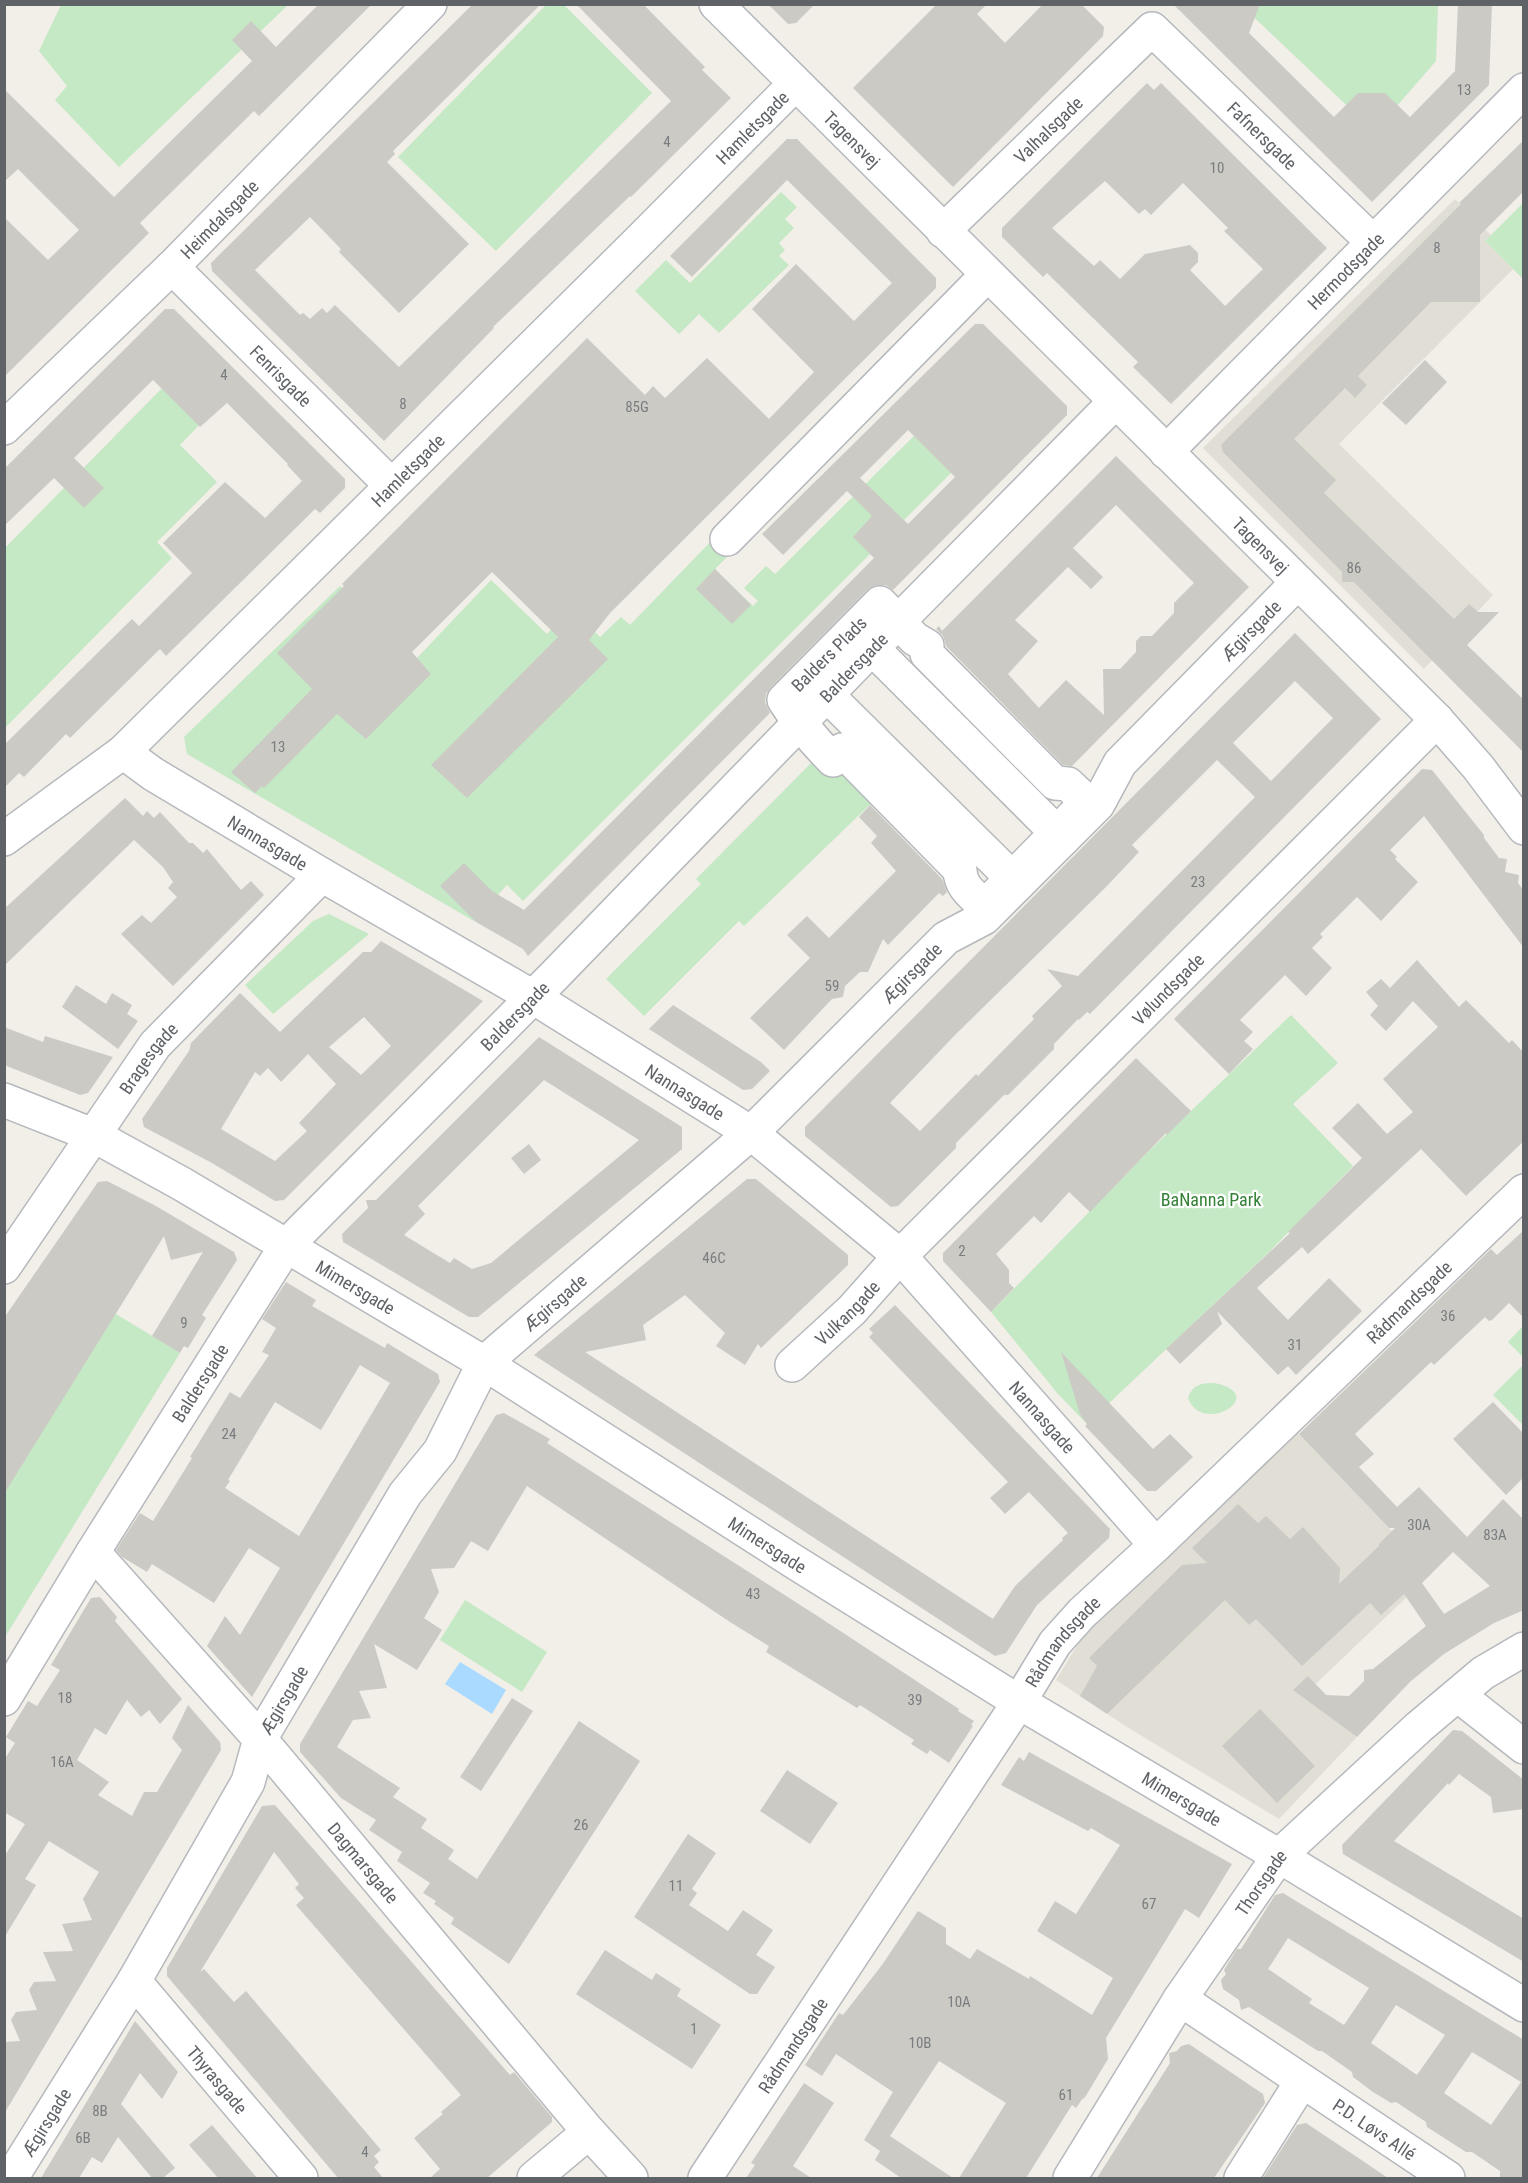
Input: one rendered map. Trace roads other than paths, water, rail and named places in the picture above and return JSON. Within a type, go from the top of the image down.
[{"type":"street","name":"Heimdalsgade","points":[[4,429],[172,267],[430,4]]},
{"type":"street","name":"Tagensvej","points":[[716,4],[1437,720],[1478,767],[1524,828]]},
{"type":"street","name":"Valhalsgade","points":[[943,231],[1152,29]]},
{"type":"street","name":"Fafnersgade","points":[[1152,29],[1373,242]]},
{"type":"street","name":"Hamletsgade","points":[[4,839],[123,752],[795,84]]},
{"type":"street","name":"Hermodsgade","points":[[1166,452],[1524,90]]},
{"type":"street","name":"Fenrisgade","points":[[172,267],[391,485]]},
{"type":"street","points":[[727,539],[987,275]]},
{"type":"street","name":"Baldersgade","points":[[4,1700],[93,1552],[286,1245],[533,997],[898,621],[1115,402]]},
{"type":"street","name":"Ægirsgade","points":[[1060,837],[1098,804],[1120,763],[1298,582]]},
{"type":"street","name":"Balders Plads","points":[[880,603],[898,621],[915,639],[927,646],[927,654],[1055,783],[1068,784],[1087,802],[1060,837],[1015,882],[986,905],[983,905],[965,887],[960,879],[960,870],[842,750],[833,760],[800,724],[784,699],[880,603]]},
{"type":"street","name":"Balders Plads","points":[[872,648],[1060,837]]},
{"type":"street","name":"Balders Plads","points":[[827,695],[1015,882]]},
{"type":"street","name":"Vølundsgade","points":[[900,1256],[1437,720]]},
{"type":"street","name":"Nannasgade","points":[[123,752],[153,774],[533,997],[751,1133],[900,1256],[1156,1545]]},
{"type":"street","name":"Bragesgade","points":[[4,1267],[155,1045],[322,875]]},
{"type":"street","name":"Ægirsgade","points":[[11,2178],[134,1981],[248,1782],[260,1739],[405,1494],[440,1451],[484,1363],[751,1133],[946,938],[984,918],[1015,882]]},
{"type":"street","name":"Mimersgade","points":[[4,1100],[95,1136],[286,1245],[484,1363],[793,1561],[1019,1702],[1280,1856],[1524,2005]]},
{"type":"street","name":"Rådmandsgade","points":[[705,2178],[1019,1702],[1055,1643],[1082,1613],[1156,1545],[1524,1191]]},
{"type":"street","name":"Vulkangade","points":[[792,1365],[852,1310],[900,1256]]},
{"type":"street","name":"Dagmarsgade","points":[[93,1552],[260,1739],[589,2132],[631,2178]]},
{"type":"street","name":"Thorsgade","points":[[1070,2178],[1180,1999],[1280,1856],[1419,1727],[1483,1673],[1524,1649]]},
{"type":"street","points":[[1458,1695],[1524,1747]]},
{"type":"street","name":"Thyrasgade","points":[[134,1981],[301,2178]]},
{"type":"street","name":"P.D. Løvs Allé","points":[[1180,1999],[1436,2175]]},
{"type":"street","points":[[1241,2178],[1302,2081]]},
{"type":"street","points":[[534,2178],[589,2132]]},
{"type":"water","points":[[460,1662],[506,1690],[492,1714],[445,1684]]},
{"type":"park label","name":"BaNanna Park","points":[[1211,1199]]}]
